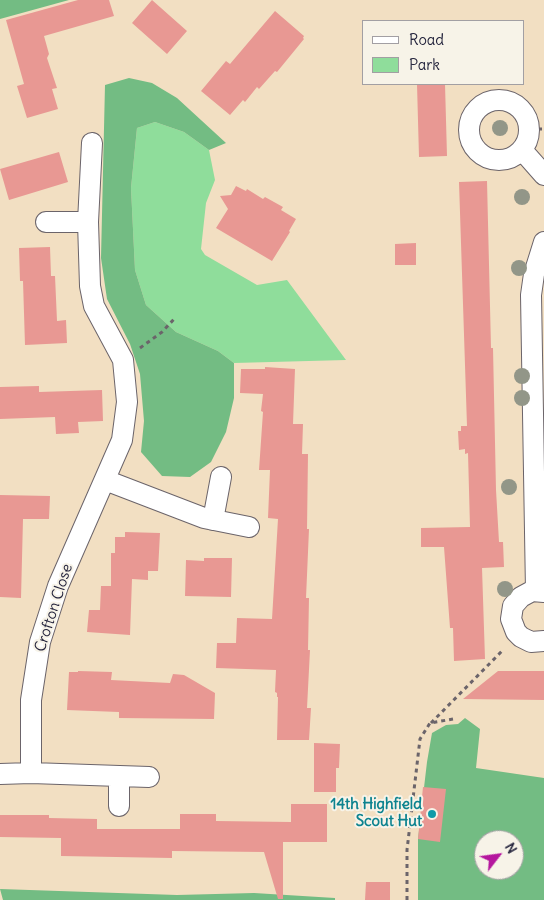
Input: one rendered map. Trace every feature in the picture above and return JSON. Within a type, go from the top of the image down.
[{"type":"street","points":[[499,99],[511,102],[521,108],[537,129],[522,150],[513,157],[501,160],[488,158],[478,152],[471,142],[468,130],[471,118],[478,108],[488,101],[499,99]]},
{"type":"street","name":"Crofton Close","points":[[31,773],[31,700],[40,642],[58,586],[122,440],[127,402],[123,360],[94,306],[90,286],[88,222],[92,143]]},
{"type":"street","points":[[522,150],[544,176]]},
{"type":"street","points":[[46,222],[88,222]]},
{"type":"street","points":[[544,242],[534,274],[531,296],[540,592],[521,596],[513,606],[511,619],[519,635],[532,642],[544,641]]},
{"type":"street","points":[[213,520],[221,476]]},
{"type":"street","points":[[105,480],[204,518],[249,526]]},
{"type":"street","points":[[0,774],[149,776]]},
{"type":"street","points":[[118,806],[119,776]]},
{"type":"path","points":[[123,360],[162,332],[175,318]]},
{"type":"path","points":[[407,900],[407,850],[420,739],[430,724],[519,635]]},
{"type":"path","points":[[430,724],[453,718]]},
{"type":"green space","points":[[0,0],[69,0],[0,19]]},
{"type":"green space","points":[[129,78],[152,83],[177,98],[226,143],[209,150],[184,132],[155,122],[137,128],[131,188],[135,270],[146,305],[176,332],[218,351],[234,363],[234,398],[226,432],[211,462],[190,477],[162,476],[141,452],[144,421],[140,374],[130,344],[107,299],[101,258],[105,85]]},
{"type":"green space","points":[[155,122],[184,132],[209,150],[215,180],[206,203],[201,249],[205,255],[257,285],[287,280],[346,360],[234,363],[218,351],[176,332],[146,305],[135,270],[131,188],[137,128]]},
{"type":"green space","points":[[465,718],[480,729],[476,768],[544,778],[544,900],[418,900],[418,839],[427,762],[432,733],[446,725],[458,724]]},
{"type":"green space","points":[[0,889],[177,895],[254,893],[335,898],[335,900],[3,900]]},
{"type":"building","points":[[78,0],[109,0],[114,16],[44,36],[49,54],[47,58],[57,88],[52,89],[58,109],[27,118],[17,86],[24,84],[6,20]]},
{"type":"building","points":[[152,0],[187,31],[167,54],[132,23]]},
{"type":"building","points":[[275,11],[304,36],[304,39],[277,72],[275,71],[259,89],[257,87],[245,102],[243,100],[230,115],[201,91],[226,61],[230,64]]},
{"type":"building","points":[[417,85],[445,85],[447,156],[419,157]]},
{"type":"building","points":[[59,152],[68,182],[9,200],[0,169]]},
{"type":"building","points":[[487,181],[496,490],[499,542],[503,542],[504,567],[482,568],[485,659],[454,661],[453,628],[450,628],[444,547],[421,547],[421,528],[470,527],[468,453],[465,454],[465,449],[459,450],[458,431],[461,431],[461,426],[467,426],[459,182]]},
{"type":"building","points":[[236,186],[246,191],[247,189],[263,199],[265,197],[283,207],[281,210],[296,219],[272,261],[216,228],[228,209],[220,196],[231,195]]},
{"type":"building","points":[[416,243],[416,265],[395,265],[395,244]]},
{"type":"building","points":[[50,247],[51,276],[55,276],[57,321],[66,320],[67,343],[25,345],[23,281],[20,281],[19,248]]},
{"type":"building","points":[[265,367],[295,369],[293,424],[303,424],[302,454],[308,454],[307,529],[309,529],[306,598],[309,598],[308,650],[310,650],[307,708],[311,708],[309,740],[277,740],[278,697],[275,692],[276,670],[216,668],[217,643],[236,643],[237,618],[272,619],[278,519],[268,518],[270,470],[259,470],[263,394],[240,393],[241,369],[265,369]]},
{"type":"building","points":[[39,386],[39,392],[102,390],[103,421],[78,422],[79,433],[56,434],[55,417],[0,419],[0,387]]},
{"type":"building","points":[[0,495],[50,496],[49,519],[23,519],[21,598],[0,597]]},
{"type":"building","points":[[125,532],[160,533],[158,571],[148,571],[148,580],[132,579],[130,635],[87,632],[89,610],[100,610],[101,586],[111,586],[111,553],[115,553],[115,537],[125,537]]},
{"type":"building","points":[[204,558],[232,558],[231,597],[185,596],[186,560],[204,561]]},
{"type":"building","points":[[498,671],[544,671],[544,700],[463,699]]},
{"type":"building","points":[[69,672],[112,672],[111,680],[170,683],[173,674],[184,675],[215,693],[214,719],[119,718],[119,712],[67,710]]},
{"type":"building","points":[[314,743],[340,744],[339,768],[336,768],[336,792],[314,792]]},
{"type":"building","name":"14th Highfield Scout Hut","points":[[423,787],[446,789],[440,842],[418,839]]},
{"type":"building","points":[[291,804],[327,804],[327,842],[283,842],[283,899],[278,899],[264,852],[172,851],[172,858],[61,856],[61,838],[0,837],[0,815],[49,815],[49,818],[97,819],[97,829],[180,829],[180,814],[216,814],[216,821],[291,822]]},
{"type":"building","points":[[366,882],[390,882],[390,900],[365,900]]},
{"type":"place","name":"14th Highfield Scout Hut","points":[[432,814]]}]
